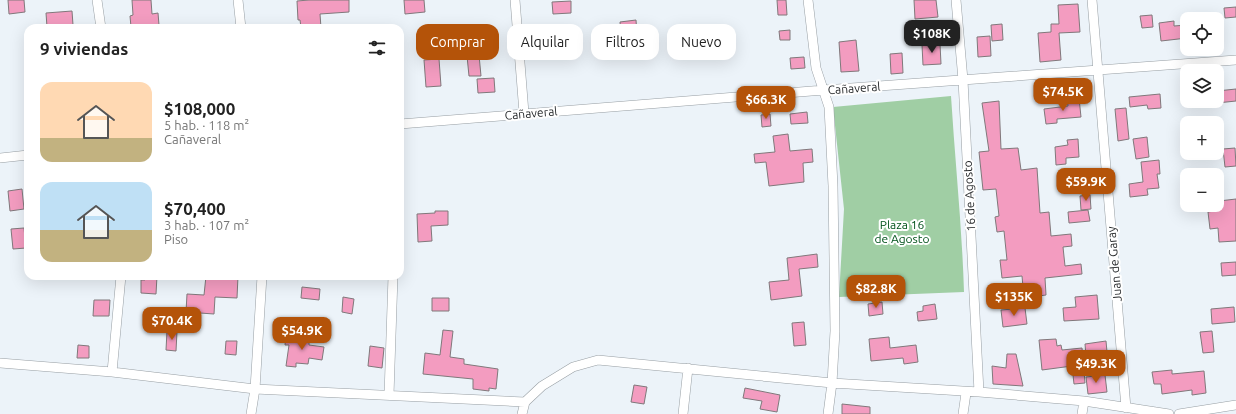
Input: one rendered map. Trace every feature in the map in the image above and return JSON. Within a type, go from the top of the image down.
[{"type":"street","points":[[98,0],[100,24]]},
{"type":"street","points":[[238,0],[241,24]]},
{"type":"street","points":[[515,0],[524,113]]},
{"type":"street","points":[[808,0],[816,68],[829,107],[833,186],[835,331],[832,383],[828,414]]},
{"type":"street","name":"16 de Agosto","points":[[956,0],[963,80],[979,392]]},
{"type":"street","name":"Juan de Garay","points":[[1092,0],[1126,408]]},
{"type":"street","name":"Cañaveral","points":[[404,124],[824,90],[1236,60]]},
{"type":"street","points":[[0,158],[24,155]]},
{"type":"street","points":[[112,372],[120,280]]},
{"type":"street","points":[[251,414],[255,389],[262,280]]},
{"type":"street","points":[[389,395],[393,280]]},
{"type":"street","points":[[522,414],[525,402],[542,386],[574,367],[598,360],[832,383],[979,392],[1084,401],[1169,414]]},
{"type":"street","points":[[0,363],[112,372],[255,389],[525,402]]},
{"type":"street","points":[[683,414],[688,368]]},
{"type":"street","points":[[963,414],[966,392]]},
{"type":"street","points":[[1082,414],[1084,401]]},
{"type":"street","points":[[1180,414],[1236,405]]},
{"type":"green space","name":"Plaza 16 de Agosto","points":[[951,96],[964,292],[839,297],[844,209],[833,107]]},
{"type":"building","points":[[8,0],[24,0],[25,12],[9,14]]},
{"type":"building","points":[[132,0],[151,0],[152,14],[158,13],[159,24],[131,24],[130,16],[133,15]]},
{"type":"building","points":[[349,0],[349,12],[320,14],[321,24],[300,24],[300,20],[298,20],[297,1]]},
{"type":"building","points":[[404,0],[424,0],[425,12],[405,14]]},
{"type":"building","points":[[777,0],[786,0],[787,15],[778,15]]},
{"type":"building","points":[[914,0],[936,0],[938,17],[915,19]]},
{"type":"building","points":[[571,1],[571,13],[553,14],[552,2]]},
{"type":"building","points":[[1078,4],[1080,32],[1059,33],[1061,60],[1040,62],[1038,33],[1051,32],[1051,24],[1059,24],[1058,5]]},
{"type":"building","points":[[1236,7],[1236,17],[1225,18],[1224,8]]},
{"type":"building","points":[[72,11],[73,24],[47,24],[46,13]]},
{"type":"building","points":[[1152,15],[1153,27],[1142,28],[1140,16]]},
{"type":"building","points":[[636,20],[636,24],[620,24],[620,22]]},
{"type":"building","points":[[1174,21],[1174,26],[1180,26],[1180,39],[1161,41],[1159,23]]},
{"type":"building","points":[[1002,24],[1003,40],[992,41],[991,25]]},
{"type":"building","points":[[790,30],[790,40],[780,40],[779,31]]},
{"type":"building","points":[[990,36],[991,56],[978,57],[977,37]]},
{"type":"building","points":[[856,40],[859,71],[841,72],[839,42]]},
{"type":"building","points":[[940,44],[941,64],[923,65],[922,45]]},
{"type":"building","points":[[902,53],[903,73],[891,74],[890,54]]},
{"type":"building","points":[[804,57],[805,68],[791,69],[790,58]]},
{"type":"building","points":[[424,60],[439,60],[441,86],[426,87]]},
{"type":"building","points":[[467,60],[479,60],[481,76],[469,76]]},
{"type":"building","points":[[494,78],[495,92],[478,93],[477,79]]},
{"type":"building","points":[[1236,89],[1236,101],[1224,102],[1224,90]]},
{"type":"building","points":[[1160,94],[1161,108],[1148,109],[1147,105],[1130,107],[1129,97]]},
{"type":"building","points":[[1079,98],[1081,117],[1057,119],[1057,123],[1046,124],[1044,109],[1068,106],[1067,99]]},
{"type":"building","points":[[999,101],[1001,149],[1018,148],[1021,170],[1037,168],[1040,213],[1049,212],[1051,236],[1071,234],[1072,246],[1063,247],[1065,266],[1081,264],[1082,274],[1045,278],[1046,295],[1024,298],[1022,276],[1002,278],[1000,260],[1007,260],[1004,231],[997,232],[995,217],[999,216],[996,189],[983,190],[979,152],[989,151],[982,103]]},
{"type":"building","points":[[1126,108],[1129,139],[1118,141],[1115,109]]},
{"type":"building","points":[[807,112],[808,123],[791,124],[790,114]]},
{"type":"building","points":[[770,114],[771,126],[762,127],[761,115]]},
{"type":"building","points":[[788,134],[790,151],[812,149],[813,162],[803,163],[804,182],[769,186],[766,162],[755,163],[754,154],[775,152],[773,136]]},
{"type":"building","points":[[1147,137],[1149,157],[1136,159],[1133,139]]},
{"type":"building","points":[[1078,139],[1079,157],[1066,158],[1066,164],[1056,165],[1055,147],[1068,145],[1067,140]]},
{"type":"building","points":[[1235,148],[1236,166],[1225,167],[1224,149]]},
{"type":"building","points":[[1159,160],[1160,174],[1157,174],[1159,188],[1147,189],[1148,195],[1130,197],[1129,184],[1143,182],[1141,162]]},
{"type":"building","points":[[22,189],[24,209],[10,211],[8,191]]},
{"type":"building","points":[[1090,195],[1091,209],[1081,210],[1080,196]]},
{"type":"building","points":[[1236,199],[1236,241],[1219,242],[1218,228],[1210,229],[1208,212],[1224,212],[1224,200]]},
{"type":"building","points":[[1088,210],[1090,221],[1069,223],[1068,212]]},
{"type":"building","points":[[435,211],[448,211],[448,225],[431,226],[432,241],[418,242],[417,214],[435,213]]},
{"type":"building","points":[[24,228],[24,248],[13,249],[11,229]]},
{"type":"building","points":[[817,254],[818,267],[799,269],[802,296],[771,300],[769,282],[789,280],[787,258]]},
{"type":"building","points":[[1236,262],[1236,275],[1222,276],[1221,263]]},
{"type":"building","points":[[141,280],[157,280],[156,294],[141,293]]},
{"type":"building","points":[[206,280],[238,280],[237,298],[215,297],[214,314],[186,312],[187,294],[204,295]]},
{"type":"building","points":[[302,287],[320,289],[319,300],[301,298]]},
{"type":"building","points":[[1097,295],[1099,319],[1064,321],[1063,308],[1076,307],[1075,297]]},
{"type":"building","points":[[343,297],[354,299],[352,314],[342,312]]},
{"type":"building","points":[[432,298],[449,298],[449,311],[432,311]]},
{"type":"building","points":[[94,300],[110,300],[109,316],[93,316]]},
{"type":"building","points":[[882,302],[883,314],[869,316],[868,304]]},
{"type":"building","points":[[935,304],[937,319],[918,321],[917,312],[923,311],[923,306]]},
{"type":"building","points":[[1234,307],[1235,322],[1212,324],[1211,309]]},
{"type":"building","points":[[1025,308],[1027,324],[1003,327],[1001,310]]},
{"type":"building","points":[[804,322],[806,345],[794,346],[792,323]]},
{"type":"building","points":[[443,330],[453,331],[450,357],[464,359],[464,364],[498,369],[496,389],[489,388],[489,391],[473,389],[473,379],[423,374],[425,353],[440,355]]},
{"type":"building","points":[[167,331],[177,331],[176,351],[166,350]]},
{"type":"building","points":[[1212,331],[1214,352],[1203,353],[1200,332]]},
{"type":"building","points":[[286,335],[309,338],[309,345],[324,347],[322,360],[309,358],[308,364],[296,363],[296,367],[286,366],[289,345],[285,345]]},
{"type":"building","points":[[889,337],[890,348],[916,345],[918,362],[904,364],[903,358],[871,361],[869,339]]},
{"type":"building","points":[[1056,339],[1057,346],[1061,345],[1062,350],[1082,348],[1085,383],[1074,384],[1072,366],[1042,370],[1039,340]]},
{"type":"building","points":[[226,341],[237,341],[236,355],[225,354]]},
{"type":"building","points":[[1106,341],[1107,352],[1086,356],[1085,344]]},
{"type":"building","points":[[78,345],[89,346],[89,358],[77,358]]},
{"type":"building","points":[[370,346],[384,348],[382,368],[368,366]]},
{"type":"building","points":[[1007,354],[1016,354],[1023,386],[993,384],[992,366],[1006,368]]},
{"type":"building","points":[[1172,370],[1172,374],[1204,371],[1206,393],[1192,395],[1192,390],[1162,394],[1161,384],[1154,384],[1152,372]]},
{"type":"building","points":[[1105,375],[1107,392],[1088,394],[1086,377]]},
{"type":"building","points":[[634,385],[647,387],[644,404],[631,402]]},
{"type":"building","points":[[745,388],[780,395],[777,412],[760,409],[762,401],[743,398]]},
{"type":"building","points":[[842,404],[870,407],[870,414],[842,414]]}]
